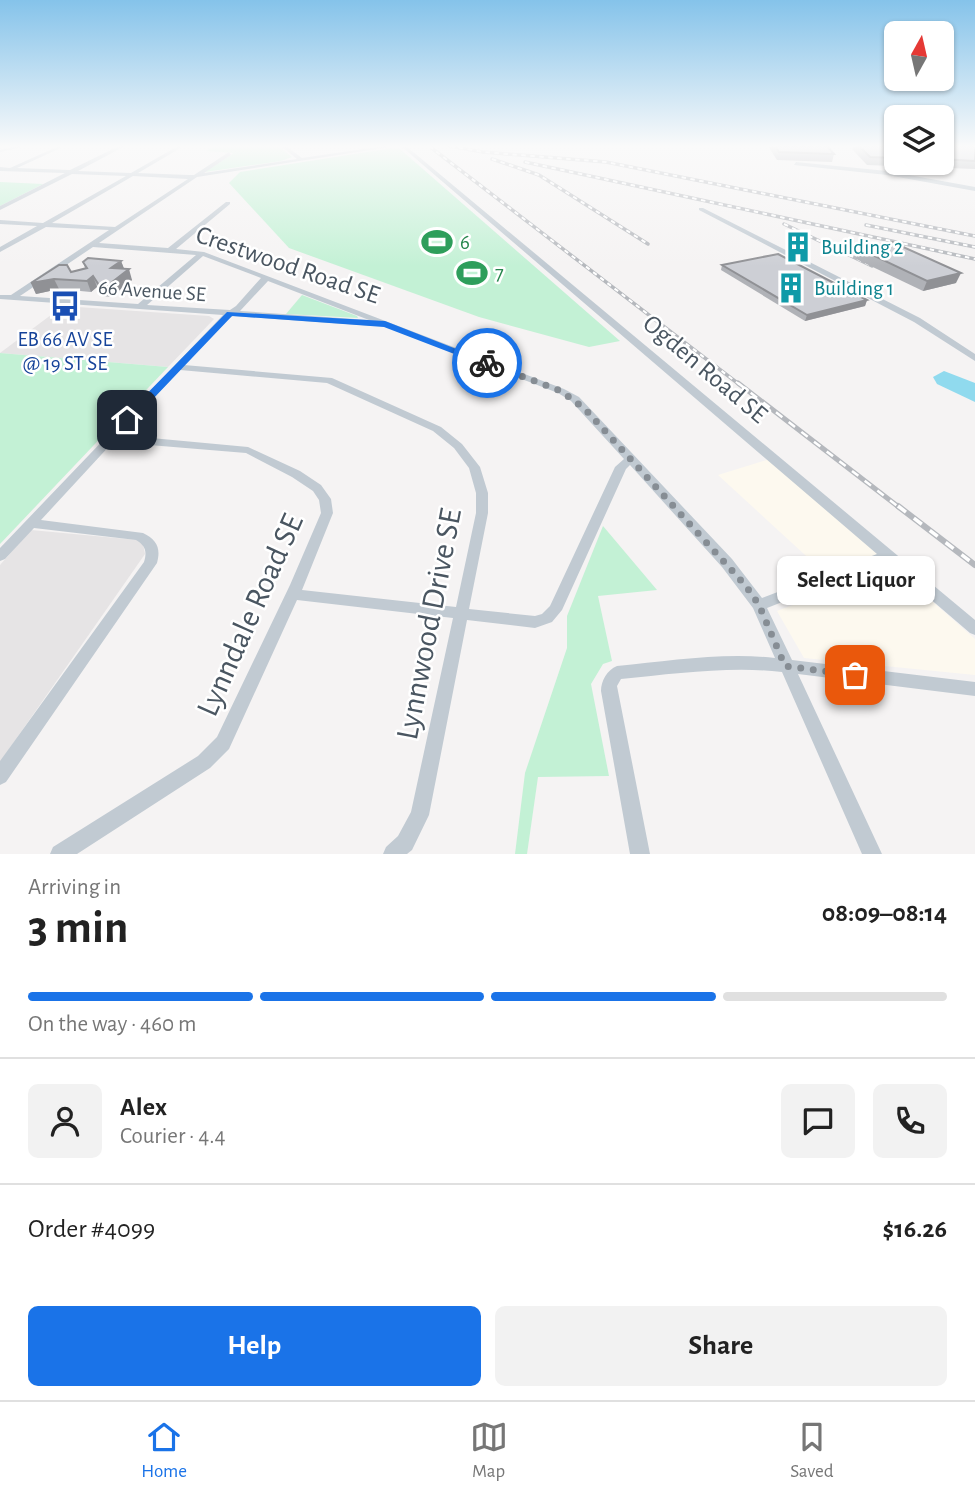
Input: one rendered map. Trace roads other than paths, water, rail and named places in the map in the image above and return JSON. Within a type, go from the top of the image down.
[{"type":"street","points":[[0,208],[44,186]]},
{"type":"street","points":[[0,250],[113,186]]},
{"type":"street","points":[[12,298],[182,186]]},
{"type":"street","name":"Ogden Road SE","points":[[450,186],[975,629]]},
{"type":"street","points":[[170,250],[228,204]]},
{"type":"street","points":[[701,209],[917,320],[975,358]]},
{"type":"street","points":[[0,222],[118,229]]},
{"type":"street","name":"Crestwood Road SE","points":[[93,245],[202,253],[568,394],[727,563],[759,605],[872,854]]},
{"type":"street","points":[[139,307],[202,253]]},
{"type":"street","points":[[0,556],[177,367],[266,278]]},
{"type":"street","name":"66 Avenue SE","points":[[0,298],[385,324]]},
{"type":"street","name":"Lynnwood Drive SE","points":[[177,367],[328,380],[437,429],[452,440],[474,467],[483,503],[420,815],[405,843],[393,854]]},
{"type":"street","name":"Lynndale Road SE","points":[[60,854],[216,752],[293,594],[327,513],[325,499],[317,488],[248,450],[111,438]]},
{"type":"street","points":[[293,594],[535,622],[547,618],[555,610],[621,467],[631,459]]},
{"type":"street","points":[[0,776],[149,563],[153,553],[151,544],[139,536],[30,523]]},
{"type":"street","points":[[759,605],[889,555]]},
{"type":"street","points":[[640,854],[609,691],[612,679],[625,670],[744,663],[975,689]]},
{"type":"water","points":[[944,371],[975,383],[975,402],[937,384],[933,377]]},
{"type":"railway","points":[[481,186],[740,385]]},
{"type":"railway","points":[[556,186],[648,244]]},
{"type":"railway","points":[[636,186],[975,259]]},
{"type":"railway","points":[[725,186],[975,236]]},
{"type":"railway","points":[[784,224],[872,266]]},
{"type":"railway","points":[[866,225],[975,247]]},
{"type":"railway","points":[[738,383],[900,508]]},
{"type":"railway","points":[[898,506],[975,565]]},
{"type":"place","name":"6","points":[[437,242]]},
{"type":"place","name":"Building 2","points":[[798,247]]},
{"type":"place","name":"7","points":[[472,273]]},
{"type":"place","name":"Building 1","points":[[791,288]]},
{"type":"place","name":"EB 66 AV SE @ 19 ST SE","points":[[65,306]]},
{"type":"place","name":"Select Liquor","points":[[855,675]]}]
